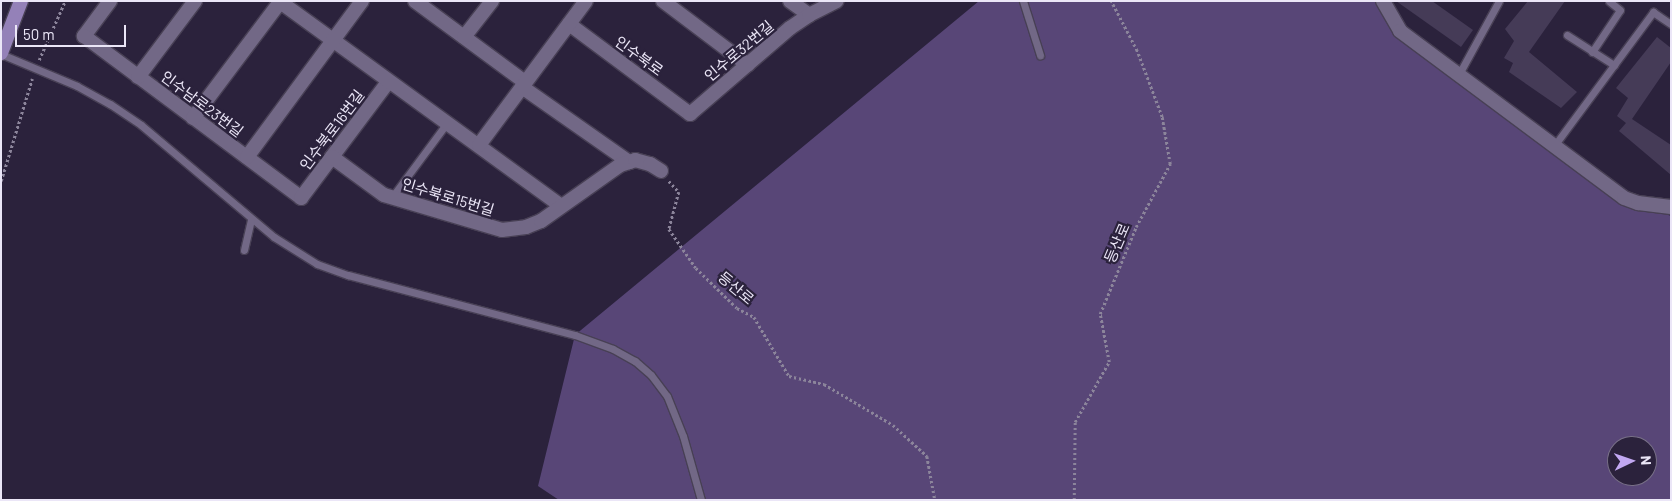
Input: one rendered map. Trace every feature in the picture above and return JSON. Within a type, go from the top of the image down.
[{"type":"main road","points":[[1,54],[4,36],[22,1]]},
{"type":"street","name":"인수남로23번길","points":[[110,1],[84,36],[301,198]]},
{"type":"street","points":[[138,77],[195,1]]},
{"type":"street","points":[[246,158],[362,1]]},
{"type":"street","points":[[415,1],[524,85],[629,162],[635,160],[650,164],[661,171]]},
{"type":"street","points":[[464,37],[492,1]]},
{"type":"street","points":[[479,145],[586,1]]},
{"type":"street","points":[[663,1],[748,65]]},
{"type":"street","points":[[790,1],[809,15]]},
{"type":"street","name":"인수로32번길","points":[[690,114],[809,15],[837,1]]},
{"type":"street","points":[[1383,1],[1400,30],[1624,198],[1638,203],[1671,208]]},
{"type":"street","points":[[194,118],[279,2],[561,206]]},
{"type":"street","name":"인수북로","points":[[569,24],[690,114]]},
{"type":"street","name":"인수북로16번길","points":[[301,198],[388,82]]},
{"type":"street","name":"인수북로15번길","points":[[332,157],[384,195],[502,230],[526,227],[541,220],[620,166],[629,162]]},
{"type":"lane","points":[[1023,1],[1040,55]]},
{"type":"lane","points":[[1459,74],[1499,1]]},
{"type":"lane","points":[[1592,52],[1620,10],[1609,1]]},
{"type":"lane","points":[[1554,146],[1653,12],[1671,24]]},
{"type":"lane","points":[[1568,35],[1614,65]]},
{"type":"lane","points":[[1,54],[77,86],[110,104],[141,125],[251,219],[295,251],[325,267],[348,275],[576,335],[612,348],[635,361],[651,376],[667,396],[684,436],[701,500]]},
{"type":"lane","points":[[391,198],[447,123]]},
{"type":"lane","points":[[244,250],[251,219]]},
{"type":"path","points":[[1,181],[36,69],[65,1]]},
{"type":"path","name":"등산로","points":[[1074,500],[1075,422],[1109,362],[1100,314],[1136,227],[1170,164],[1162,117],[1137,51],[1112,1]]},
{"type":"path","name":"등산로","points":[[661,171],[679,192],[669,229],[696,268],[737,308],[754,317],[789,376],[824,384],[893,425],[927,456],[934,500]]},
{"type":"shaded area","points":[[979,1],[1384,1],[1393,19],[1623,198],[1671,216],[1671,500],[559,500],[538,486],[575,335]]},
{"type":"building","points":[[1396,1],[1432,1],[1473,30],[1461,47]]},
{"type":"building","points":[[1528,1],[1565,1],[1529,52],[1577,92],[1561,108],[1509,72],[1513,63],[1504,58],[1514,41],[1505,29]]},
{"type":"building","points":[[1657,37],[1671,48],[1671,62],[1632,119],[1671,145],[1671,175],[1619,131],[1626,123],[1617,116],[1628,98],[1616,88]]}]
